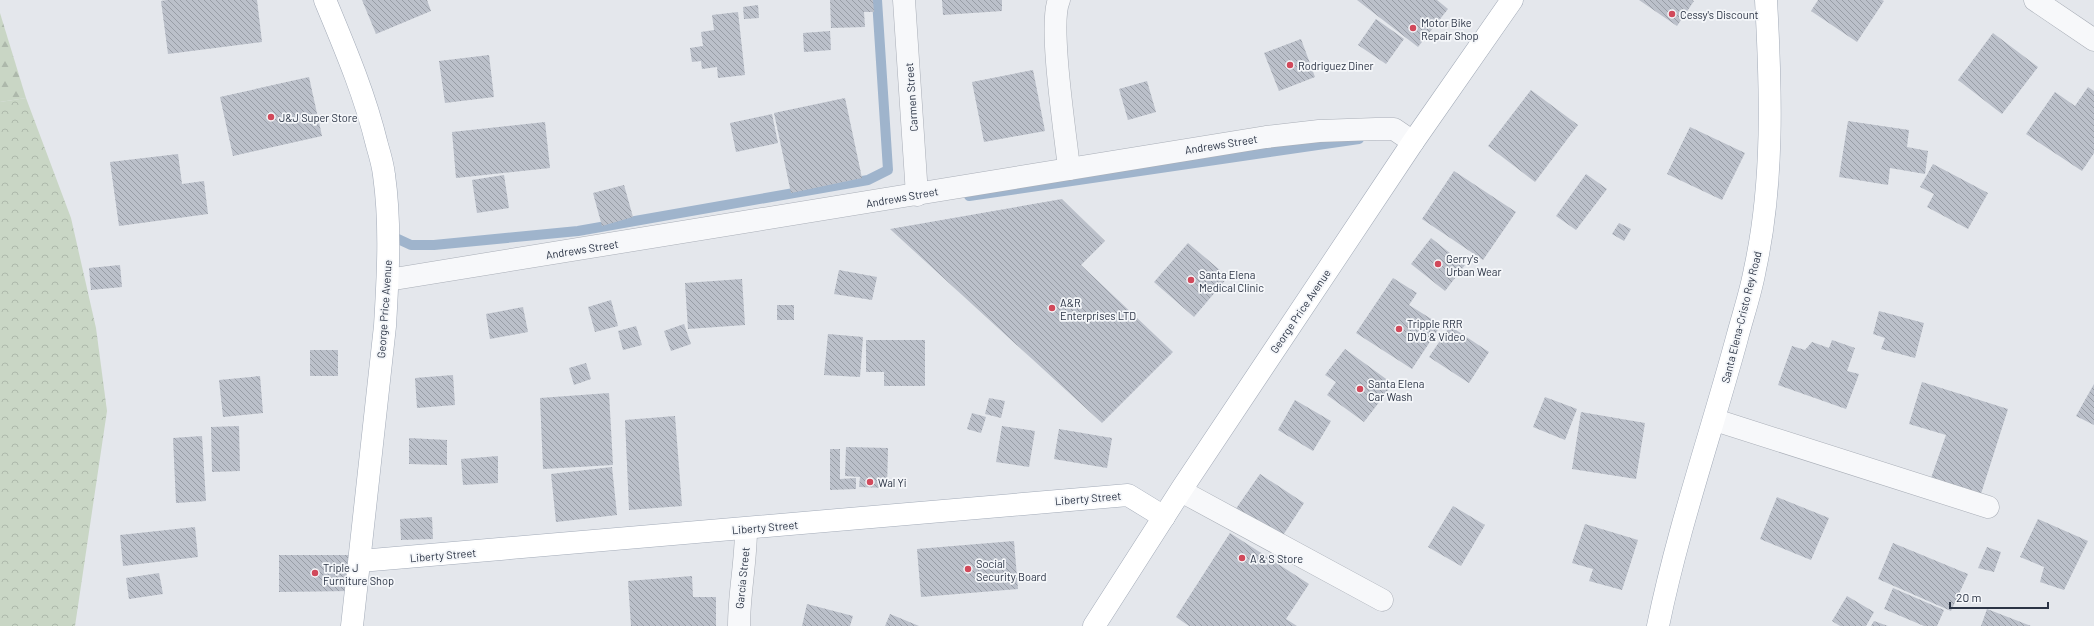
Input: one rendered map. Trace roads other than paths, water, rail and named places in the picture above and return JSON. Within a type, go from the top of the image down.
[{"type":"main road","name":"George Price Avenue","points":[[325,0],[353,68],[373,129],[384,174],[387,221],[388,280],[360,561],[352,626]]},
{"type":"main road","name":"George Price Avenue","points":[[1094,626],[1181,491],[1413,142],[1512,0]]},
{"type":"main road","name":"Santa Elena-Cristo Rey Road","points":[[1658,626],[1683,521],[1714,420],[1755,269],[1763,223],[1769,126],[1769,56],[1766,0]]},
{"type":"main road","name":"Liberty Street","points":[[360,561],[1128,495],[1164,517]]},
{"type":"street","name":"Carmen Street","points":[[904,0],[918,195]]},
{"type":"street","points":[[1059,0],[1055,14],[1057,57],[1069,170]]},
{"type":"street","points":[[2035,0],[2094,40]]},
{"type":"street","name":"Andrews Street","points":[[388,280],[918,195],[1266,137],[1319,131],[1359,129],[1394,130],[1413,142]]},
{"type":"street","points":[[1714,420],[1988,507]]},
{"type":"street","points":[[1181,491],[1382,600]]},
{"type":"street","name":"García Street","points":[[739,626],[741,580],[746,547],[746,529]]},
{"type":"waterway","points":[[398,239],[411,245],[434,245],[578,231],[868,180],[888,170],[877,0]]},
{"type":"waterway","points":[[969,196],[1359,139]]},
{"type":"place","name":"Cessy's Discount","points":[[1672,14]]},
{"type":"place","name":"Motor Bike Repair Shop","points":[[1413,28]]},
{"type":"place","name":"Rodriguez Diner","points":[[1290,65]]},
{"type":"place","name":"J&J Super Store","points":[[271,117]]},
{"type":"place","name":"Gerry's Urban Wear","points":[[1438,264]]},
{"type":"place","name":"Santa Elena Medical Clinic","points":[[1191,280]]},
{"type":"place","name":"A&R Enterprises LTD","points":[[1052,308]]},
{"type":"place","name":"Tripple RRR DVD & Video","points":[[1399,329]]},
{"type":"place","name":"Santa Elena Car Wash","points":[[1360,389]]},
{"type":"place","name":"Wal Yi","points":[[870,482]]},
{"type":"place","name":"A & S Store","points":[[1242,558]]},
{"type":"place","name":"Social Security Board","points":[[968,569]]},
{"type":"place","name":"Triple J Furniture Shop","points":[[315,573]]}]
